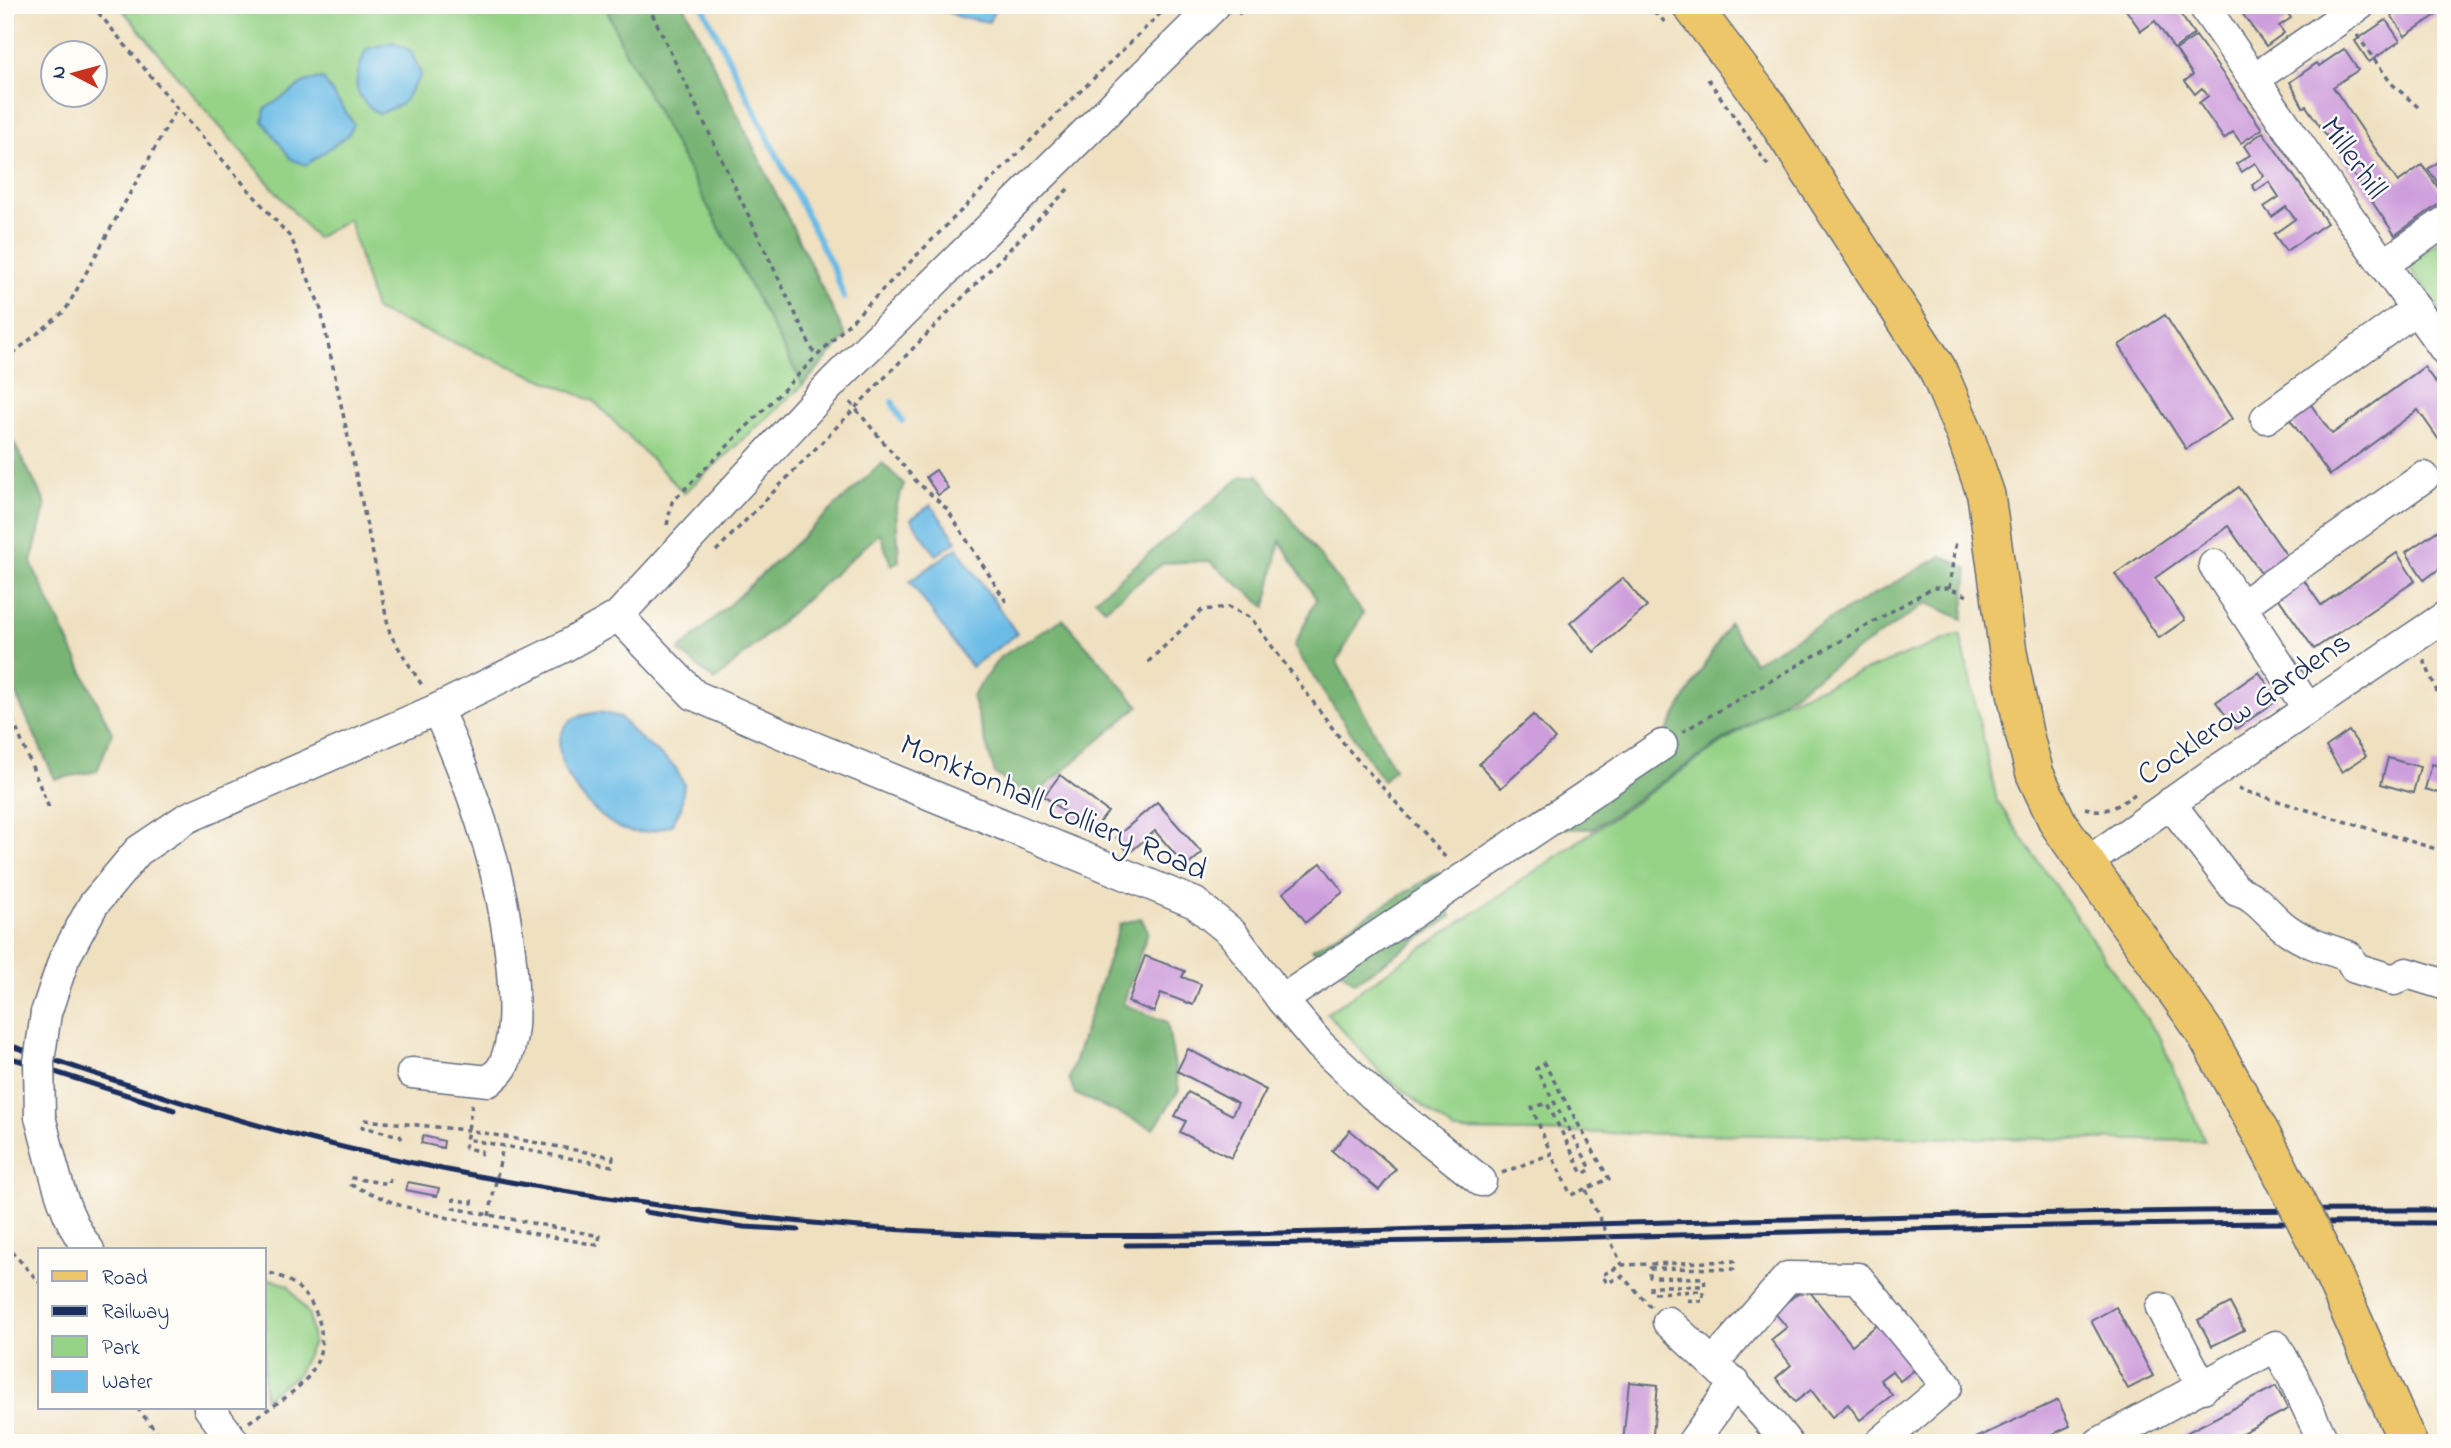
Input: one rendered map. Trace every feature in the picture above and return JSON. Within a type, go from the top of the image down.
[{"type":"main road","points":[[1683,19],[1764,101],[1937,368],[1964,432],[1986,495],[2008,652],[2035,774],[2058,823],[2204,1031],[2270,1150],[2335,1279],[2408,1443]]},
{"type":"street","name":"Millerhill","points":[[2203,5],[2384,264],[2435,329]]},
{"type":"street","points":[[87,1248],[60,1191],[40,1117],[39,1062],[46,1013],[65,959],[93,905],[138,851],[187,818],[437,709],[562,648],[618,616],[833,382],[1226,10]]},
{"type":"street","points":[[2254,79],[2352,11]]},
{"type":"street","points":[[2384,264],[2446,221]]},
{"type":"street","points":[[2266,418],[2435,329]]},
{"type":"street","points":[[2241,606],[2424,477]]},
{"type":"street","points":[[2214,565],[2308,709]]},
{"type":"street","name":"Monktonhall Colliery Road","points":[[618,616],[694,695],[799,741],[1195,903],[1232,933],[1320,1045],[1373,1096],[1481,1181]]},
{"type":"street","name":"Cocklerow Gardens","points":[[2085,864],[2170,803],[2446,616]]},
{"type":"street","points":[[412,1073],[489,1081],[502,1068],[510,1047],[514,1013],[512,959],[497,873],[461,761],[437,709]]},
{"type":"street","points":[[1282,1000],[1662,745]]},
{"type":"street","points":[[2170,803],[2237,891],[2249,894],[2272,919],[2287,930],[2315,946],[2348,956],[2355,968],[2394,980],[2407,973],[2446,985]]},
{"type":"street","points":[[1713,1363],[1788,1277],[1858,1278],[1947,1386],[1880,1443]]},
{"type":"street","points":[[2161,1308],[2203,1388]]},
{"type":"street","points":[[1675,1311],[1713,1363],[1766,1415],[1787,1443]]},
{"type":"street","points":[[2099,1443],[2276,1346],[2294,1377],[2324,1443]]},
{"type":"street","points":[[1692,1443],[1735,1383]]},
{"type":"street","points":[[210,1410],[232,1439]]},
{"type":"path","points":[[92,5],[177,108],[291,238],[320,306],[390,634],[437,709]]},
{"type":"path","points":[[648,5],[821,368],[916,481],[947,509],[1007,603]]},
{"type":"path","points":[[1226,10],[1251,5]]},
{"type":"path","points":[[1647,5],[1683,19]]},
{"type":"path","points":[[2352,11],[2391,83],[2417,107]]},
{"type":"path","points":[[1708,79],[1772,171]]},
{"type":"path","points":[[5,360],[65,311],[177,108]]},
{"type":"path","points":[[711,555],[1075,182]]},
{"type":"path","points":[[2437,184],[2446,196]]},
{"type":"path","points":[[1949,588],[1956,541]]},
{"type":"path","points":[[1662,745],[1932,588],[1949,588],[1972,597]]},
{"type":"path","points":[[1148,662],[1202,610],[1229,607],[1251,618],[1348,749],[1464,878]]},
{"type":"path","points":[[2411,641],[2424,660],[2446,713]]},
{"type":"path","points":[[5,701],[50,808]]},
{"type":"path","points":[[2233,788],[2446,852]]},
{"type":"path","points":[[2079,803],[2086,809],[2102,812],[2138,792]]},
{"type":"path","points":[[1544,1063],[1609,1179],[1586,1191],[1571,1195],[1551,1154],[1532,1108],[1547,1102],[1583,1174],[1591,1169],[1536,1069],[1544,1063]]},
{"type":"path","points":[[476,1081],[465,1148],[481,1151],[481,1158]]},
{"type":"path","points":[[402,1139],[400,1136],[362,1127],[365,1120],[420,1124],[468,1130],[614,1157],[612,1166],[466,1139]]},
{"type":"path","points":[[489,1216],[503,1146]]},
{"type":"path","points":[[1481,1181],[1551,1154]]},
{"type":"path","points":[[390,1178],[389,1184],[352,1178],[351,1185],[399,1205],[449,1218],[597,1245],[600,1236],[453,1208],[454,1199],[472,1203],[473,1195]]},
{"type":"path","points":[[1586,1191],[1622,1265]]},
{"type":"path","points":[[5,1244],[38,1281]]},
{"type":"path","points":[[1639,1297],[1622,1276],[1607,1283],[1602,1275],[1622,1265],[1734,1261],[1734,1269],[1650,1268],[1650,1277],[1704,1278],[1704,1286],[1651,1286],[1651,1293],[1703,1292],[1703,1301],[1675,1311]]},
{"type":"path","points":[[232,1439],[312,1374],[323,1351],[320,1325],[310,1298],[291,1281],[266,1273]]},
{"type":"path","points":[[139,1410],[166,1443]]},
{"type":"green space","points":[[119,5],[605,5],[623,47],[803,385],[684,493],[594,401],[375,310],[349,219],[316,238]]},
{"type":"green space","points":[[605,5],[684,5],[846,337],[803,385],[623,47]]},
{"type":"green space","points":[[2446,236],[2446,318],[2407,264]]},
{"type":"green space","points":[[5,426],[46,504],[31,563],[112,733],[97,771],[55,779],[5,671]]},
{"type":"green space","points":[[882,463],[904,484],[896,507],[899,561],[891,565],[880,533],[715,681],[679,651]]},
{"type":"green space","points":[[1258,475],[1363,613],[1337,662],[1394,769],[1383,781],[1294,647],[1316,599],[1280,541],[1266,607],[1209,561],[1163,563],[1105,609],[1095,599],[1242,476]]},
{"type":"green space","points":[[1942,556],[1968,569],[1963,619],[1927,603],[1592,829],[1561,828],[1666,732],[1729,623],[1754,662]]},
{"type":"green space","points":[[1063,619],[1139,706],[1032,798],[995,774],[972,696],[1000,657]]},
{"type":"green space","points":[[1960,634],[1997,801],[2161,1040],[2205,1141],[1455,1131],[1383,1075],[1327,1013],[1781,703]]},
{"type":"green space","points":[[1439,872],[1451,917],[1355,982],[1312,949]]},
{"type":"green space","points":[[1141,918],[1148,931],[1123,1004],[1167,1022],[1179,1090],[1154,1129],[1075,1094],[1069,1078],[1120,924]]},
{"type":"green space","points":[[266,1278],[288,1285],[309,1315],[313,1342],[297,1375],[266,1397]]},
{"type":"water","points":[[934,5],[997,5],[989,22],[959,17]]},
{"type":"water","points":[[393,42],[411,51],[421,75],[402,104],[379,114],[362,100],[358,93],[357,78],[366,49]]},
{"type":"water","points":[[323,79],[354,124],[348,135],[306,165],[291,159],[263,121],[265,109],[307,81]]},
{"type":"water","points":[[931,505],[957,541],[936,555],[911,519]]},
{"type":"water","points":[[957,548],[1017,634],[971,667],[910,581]]},
{"type":"water","points":[[599,712],[620,717],[635,734],[675,767],[684,784],[681,808],[671,825],[645,832],[628,831],[601,815],[574,786],[560,752],[561,736],[572,720]]},
{"type":"building","points":[[2132,5],[2174,5],[2194,34],[2174,49],[2155,21],[2141,31],[2126,10]]},
{"type":"building","points":[[2236,5],[2282,5],[2291,18],[2279,26],[2284,33],[2266,46]]},
{"type":"building","points":[[2406,5],[2429,5],[2436,15],[2405,36],[2391,15]]},
{"type":"building","points":[[2386,20],[2400,41],[2369,62],[2355,41]]},
{"type":"building","points":[[2196,36],[2262,129],[2241,143],[2233,132],[2224,139],[2199,103],[2208,96],[2202,88],[2195,94],[2185,81],[2193,75],[2176,50]]},
{"type":"building","points":[[2344,49],[2358,70],[2333,87],[2398,182],[2422,165],[2446,199],[2395,235],[2306,106],[2303,107],[2290,82],[2317,63],[2319,66]]},
{"type":"building","points":[[2263,132],[2327,223],[2286,251],[2274,234],[2295,219],[2286,207],[2272,217],[2264,207],[2279,197],[2269,182],[2256,191],[2252,185],[2264,176],[2255,163],[2242,172],[2236,164],[2250,155],[2244,146]]},
{"type":"building","points":[[2446,157],[2446,194],[2428,169]]},
{"type":"building","points":[[2165,315],[2232,419],[2186,449],[2119,345]]},
{"type":"building","points":[[2424,367],[2446,397],[2446,450],[2418,410],[2330,475],[2288,417],[2309,402],[2332,434]]},
{"type":"building","points":[[936,470],[948,488],[938,495],[926,477]]},
{"type":"building","points":[[2239,487],[2321,605],[2397,553],[2415,581],[2314,649],[2228,526],[2155,578],[2185,620],[2159,638],[2115,574]]},
{"type":"building","points":[[2446,525],[2446,564],[2424,580],[2406,552]]},
{"type":"building","points":[[1623,578],[1647,607],[1594,652],[1570,623]]},
{"type":"building","points":[[2259,672],[2278,700],[2236,729],[2216,702]]},
{"type":"building","points":[[1533,715],[1555,739],[1501,788],[1479,764]]},
{"type":"building","points":[[2349,731],[2366,756],[2342,772],[2326,747]]},
{"type":"building","points":[[2388,758],[2420,767],[2413,793],[2381,784]]},
{"type":"building","points":[[2432,764],[2446,768],[2446,795],[2425,789]]},
{"type":"building","points":[[1060,775],[1108,812],[1091,833],[1044,796]]},
{"type":"building","points":[[1157,802],[1202,853],[1186,867],[1155,831],[1129,853],[1116,837]]},
{"type":"building","points":[[1321,863],[1343,892],[1306,922],[1283,893]]},
{"type":"building","points":[[1145,956],[1185,971],[1182,977],[1201,984],[1193,1005],[1161,993],[1154,1012],[1128,1002]]},
{"type":"building","points":[[1188,1049],[1266,1090],[1231,1158],[1180,1132],[1186,1121],[1175,1116],[1188,1092],[1232,1115],[1238,1103],[1177,1071]]},
{"type":"building","points":[[1350,1130],[1396,1169],[1379,1190],[1332,1151]]},
{"type":"building","points":[[423,1136],[444,1141],[443,1148],[421,1143]]},
{"type":"building","points":[[408,1182],[439,1188],[437,1196],[406,1190]]},
{"type":"building","points":[[1806,1287],[1852,1345],[1881,1322],[1917,1368],[1900,1381],[1892,1371],[1880,1380],[1892,1395],[1860,1420],[1848,1404],[1832,1417],[1811,1390],[1795,1402],[1776,1378],[1791,1365],[1771,1340],[1787,1327],[1774,1312]]},
{"type":"building","points":[[2230,1303],[2244,1330],[2212,1346],[2198,1320]]},
{"type":"building","points":[[2116,1307],[2153,1376],[2128,1389],[2091,1321]]},
{"type":"building","points":[[1629,1382],[1658,1385],[1652,1443],[1623,1443]]},
{"type":"building","points":[[2276,1386],[2288,1409],[2223,1443],[2167,1443]]},
{"type":"building","points":[[2058,1400],[2070,1426],[2034,1443],[1976,1443],[1974,1439]]},
{"type":"waterway","points":[[702,5],[835,272],[844,298]]},
{"type":"waterway","points":[[892,402],[902,421]]},
{"type":"railway","points":[[5,1044],[229,1117],[300,1137],[445,1170],[666,1206],[901,1230],[989,1234],[1253,1234],[1982,1215],[2446,1210]]},
{"type":"railway","points":[[5,1056],[174,1110]]},
{"type":"railway","points":[[645,1212],[744,1227],[798,1230]]},
{"type":"railway","points":[[1126,1245],[2116,1225],[2446,1223]]}]
